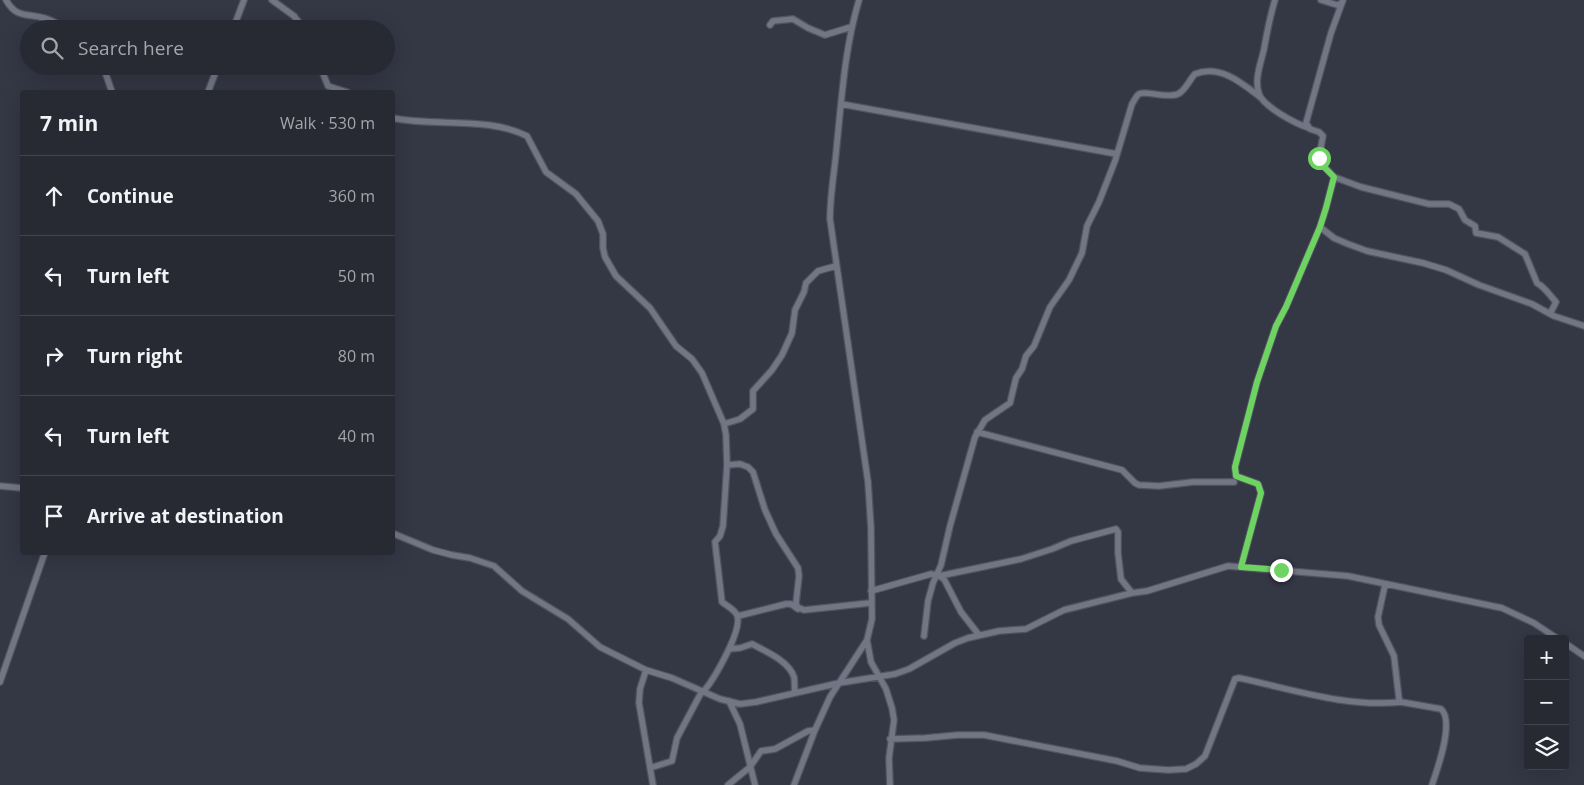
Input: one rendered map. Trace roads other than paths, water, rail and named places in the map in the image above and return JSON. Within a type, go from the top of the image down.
[{"type":"street","points":[[6,0],[18,13],[49,20]]},
{"type":"street","points":[[236,20],[244,0]]},
{"type":"street","points":[[272,0],[297,20]]},
{"type":"street","points":[[794,785],[830,697],[867,640],[872,619],[870,602],[871,528],[868,482],[830,219],[830,203],[851,26],[859,0]]},
{"type":"street","points":[[1260,97],[1258,90],[1259,66],[1275,0]]},
{"type":"street","points":[[1321,0],[1337,5],[1343,2]]},
{"type":"street","points":[[1311,129],[1306,123],[1331,33],[1343,2]]},
{"type":"street","points":[[770,25],[773,21],[791,18],[808,28],[828,35],[851,26]]},
{"type":"street","points":[[924,636],[928,601],[938,575],[977,432],[985,420],[1010,402],[1016,378],[1022,369],[1026,356],[1034,346],[1050,307],[1069,280],[1082,253],[1090,218],[1099,202],[1117,154],[1132,104],[1137,95],[1142,93],[1171,96],[1178,94],[1185,89],[1195,74],[1213,71],[1240,81],[1288,119],[1323,136],[1320,162],[1334,177],[1367,188],[1429,204],[1456,206],[1462,212],[1465,220],[1474,226],[1476,233],[1498,237],[1527,256],[1535,282],[1545,288],[1556,302],[1550,314]]},
{"type":"street","points":[[106,75],[111,90]]},
{"type":"street","points":[[209,90],[215,75]]},
{"type":"street","points":[[324,75],[328,86],[341,90]]},
{"type":"street","points":[[841,104],[1117,154]]},
{"type":"street","points":[[395,118],[433,123],[479,124],[508,129],[527,136],[546,172],[576,194],[598,221],[603,234],[605,257],[616,276],[650,308],[676,346],[697,364],[724,424],[727,465],[723,526],[720,536],[715,542],[722,602],[738,616],[737,629],[711,683],[703,691],[677,738],[672,761],[650,768]]},
{"type":"street","points":[[1241,567],[1261,493],[1258,484],[1236,476],[1235,467],[1257,382],[1276,326],[1320,227],[1334,177]]},
{"type":"street","points":[[1320,227],[1334,238],[1348,244],[1367,251],[1446,270],[1479,285],[1532,304],[1550,314],[1584,326]]},
{"type":"street","points":[[724,424],[740,419],[753,409],[753,391],[772,370],[782,355],[792,333],[795,310],[806,283],[818,272],[836,266]]},
{"type":"street","points":[[977,432],[1122,470],[1134,483],[1139,485],[1159,486],[1193,482],[1234,482]]},
{"type":"street","points":[[727,465],[740,464],[748,467],[753,472],[765,510],[776,534],[798,568],[796,603],[800,609]]},
{"type":"street","points":[[0,486],[20,488]]},
{"type":"street","points":[[871,590],[931,574],[938,575],[1021,559],[1071,541],[1116,529],[1118,532],[1121,579],[1132,593]]},
{"type":"street","points":[[395,534],[433,550],[470,558],[494,566],[522,591],[568,619],[600,647],[646,670],[672,678],[728,701],[744,704],[839,683],[880,678],[909,669],[955,643],[968,638],[999,631],[1026,629],[1064,610],[1132,593],[1148,591],[1228,566],[1348,576],[1502,608],[1534,623],[1552,635]]},
{"type":"street","points":[[0,682],[44,555]]},
{"type":"street","points":[[938,575],[944,579],[962,612],[979,635]]},
{"type":"street","points":[[1385,585],[1378,617],[1379,625],[1394,656],[1398,694],[1401,702]]},
{"type":"street","points":[[738,616],[786,604],[800,609],[820,609],[870,602]]},
{"type":"street","points":[[867,640],[870,662],[886,689],[894,720],[890,738],[890,785]]},
{"type":"street","points":[[729,649],[752,644],[778,658],[789,668],[794,677],[795,693]]},
{"type":"street","points":[[1569,646],[1584,656]]},
{"type":"street","points":[[646,670],[640,689],[639,703],[653,785]]},
{"type":"street","points":[[890,738],[925,738],[958,734],[984,735],[1117,761],[1140,768],[1186,769],[1196,764],[1205,756],[1235,679],[1239,678],[1322,697],[1369,703],[1401,702],[1441,709],[1447,719],[1446,736],[1432,785]]},
{"type":"street","points":[[728,701],[740,724],[755,785]]},
{"type":"street","points":[[728,785],[750,767],[761,751],[772,750],[808,731],[815,730]]}]
